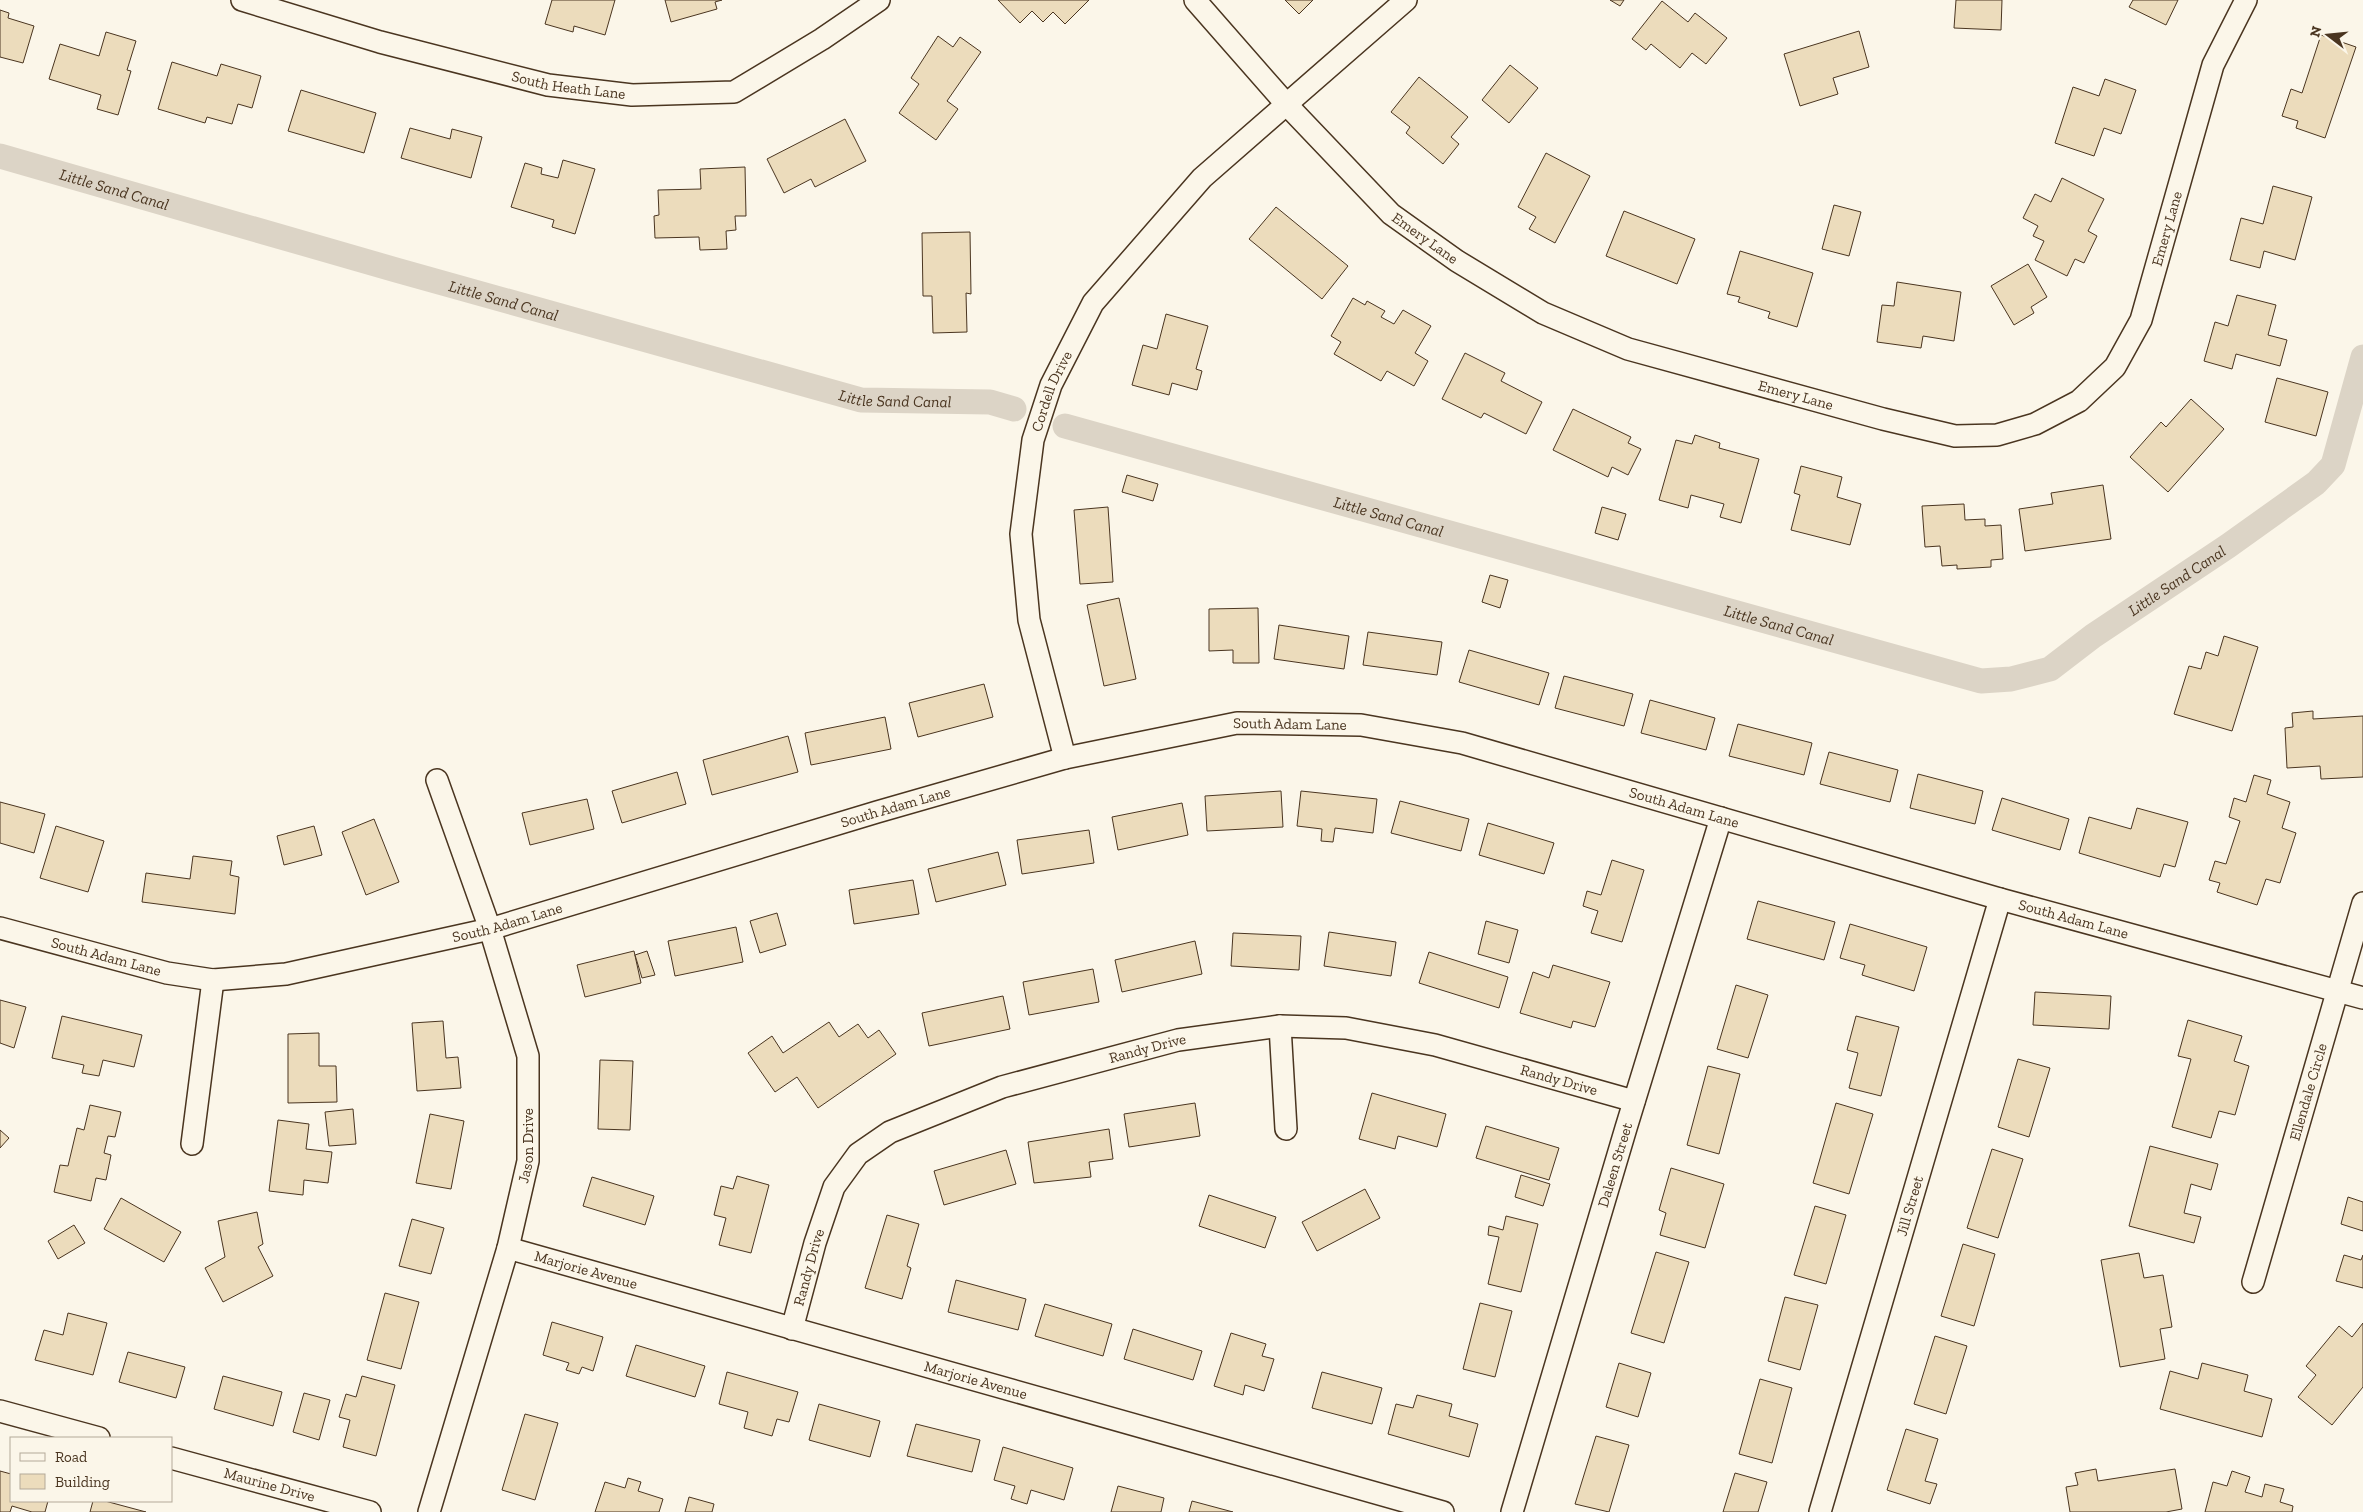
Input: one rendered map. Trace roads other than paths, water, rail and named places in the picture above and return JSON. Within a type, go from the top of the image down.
[{"type":"street","name":"South Heath Lane","points":[[242,0],[380,42],[548,85],[632,95],[734,92],[822,39],[879,0]]},
{"type":"street","name":"Emery Lane","points":[[1195,0],[1287,105],[1391,214],[1457,261],[1543,313],[1628,348],[1874,416],[1955,436],[1997,435],[2035,424],[2080,401],[2115,367],[2141,320],[2212,65],[2246,0]]},
{"type":"street","name":"Cordell Drive","points":[[1065,758],[1029,620],[1021,534],[1033,440],[1051,385],[1093,302],[1202,178],[1406,0]]},
{"type":"street","name":"South Adam Lane","points":[[0,928],[166,973],[213,980],[286,974],[490,929],[877,812],[1065,758],[1237,723],[1361,725],[1462,743],[2000,899],[2363,998]]},
{"type":"street","name":"Jason Drive","points":[[428,1512],[508,1248],[528,1162],[528,1056],[490,929],[437,780]]},
{"type":"street","name":"Daleen Street","points":[[1512,1512],[1634,1101],[1721,818]]},
{"type":"street","name":"Jill Street","points":[[1820,1512],[2000,899]]},
{"type":"street","name":"Ellendale Circle","points":[[2253,1282],[2363,903]]},
{"type":"street","points":[[192,1144],[213,980]]},
{"type":"street","name":"Randy Drive","points":[[792,1329],[814,1243],[834,1187],[858,1154],[890,1132],[1002,1087],[1178,1040],[1280,1026],[1346,1028],[1435,1045],[1634,1101]]},
{"type":"street","points":[[1280,1026],[1286,1129]]},
{"type":"street","name":"Marjorie Avenue","points":[[508,1248],[1443,1512]]},
{"type":"street","points":[[0,1411],[95,1437]]},
{"type":"street","name":"Maurine Drive","points":[[172,1458],[370,1512]]},
{"type":"waterway","name":"Little Sand Canal","points":[[0,156],[396,270],[861,400],[990,402],[1014,409]]},
{"type":"waterway","name":"Little Sand Canal","points":[[1065,426],[1981,681],[2011,679],[2050,669],[2093,636],[2228,546],[2316,483],[2333,465],[2363,357]]}]
